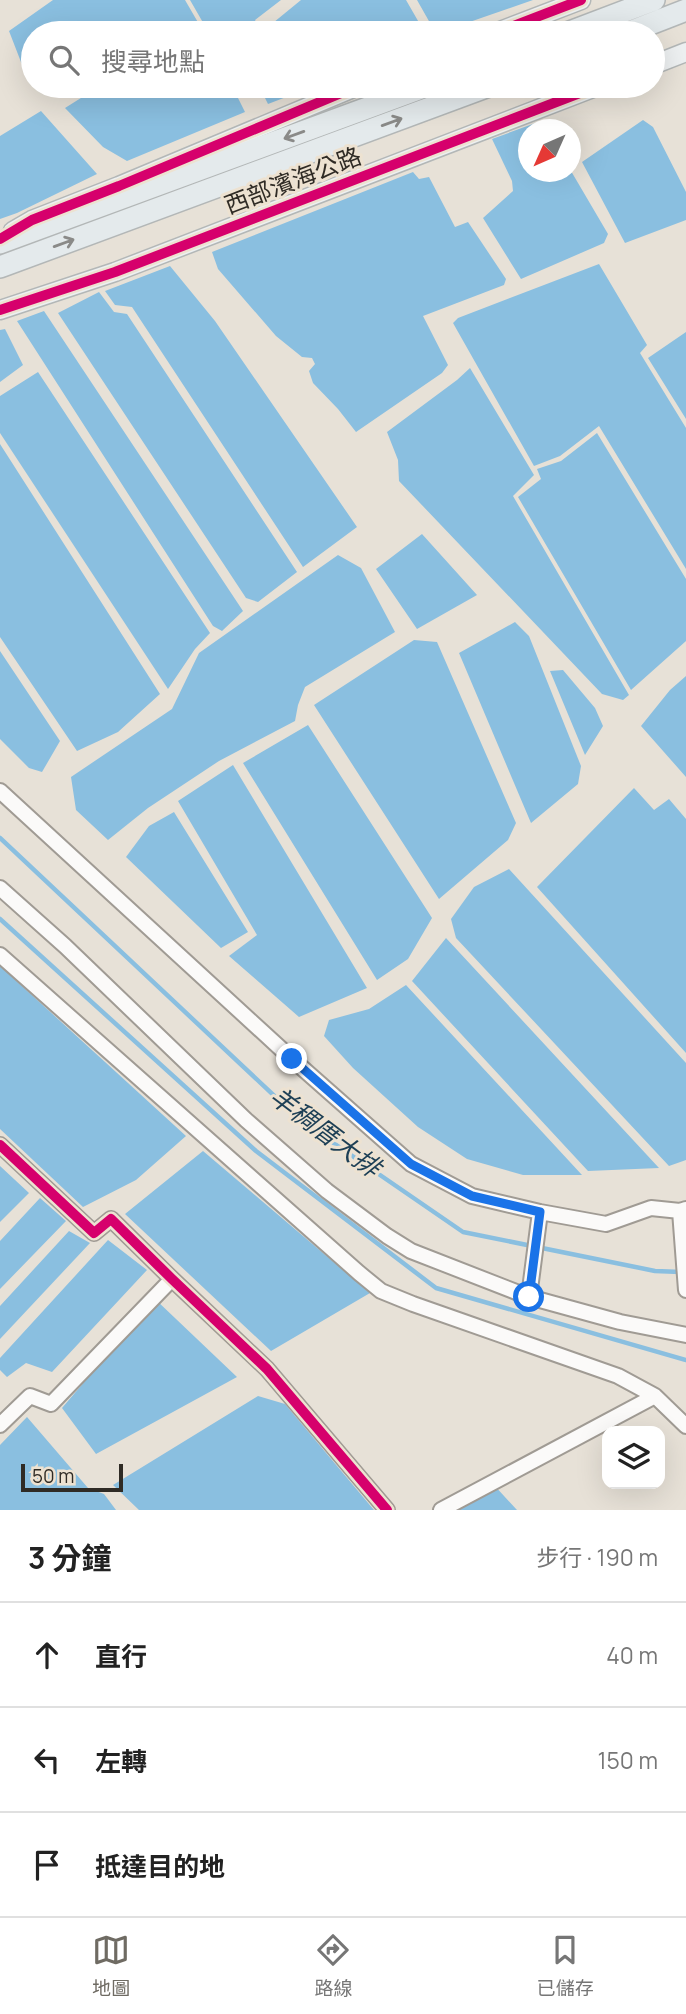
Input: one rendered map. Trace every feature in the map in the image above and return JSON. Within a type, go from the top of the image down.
[{"type":"highway","points":[[599,21],[654,0]]},
{"type":"highway","points":[[658,21],[686,10]]},
{"type":"highway","points":[[0,241],[394,98]]},
{"type":"highway","points":[[0,267],[457,98]]},
{"type":"main road","points":[[526,21],[581,0]]},
{"type":"main road","points":[[665,60],[686,52]]},
{"type":"main road","points":[[0,229],[32,220],[119,186],[329,98]]},
{"type":"main road","name":"西部濱海公路","points":[[0,310],[115,272],[567,98]]},
{"type":"main road","points":[[0,241],[32,220]]},
{"type":"street","points":[[0,791],[292,1059],[411,1164],[472,1196],[606,1224],[651,1208],[683,1210],[686,1290]]},
{"type":"street","points":[[0,888],[65,946],[246,1120],[327,1191],[387,1236],[411,1251],[529,1297],[620,1322],[686,1335]]},
{"type":"street","points":[[0,954],[381,1290],[413,1304],[618,1376],[655,1396],[686,1426]]},
{"type":"street","points":[[0,1145],[94,1233],[111,1219],[267,1368],[387,1510]]},
{"type":"street","points":[[529,1297],[540,1212]]},
{"type":"street","points":[[0,1425],[30,1396],[51,1404],[172,1279]]},
{"type":"street","points":[[441,1510],[655,1396]]},
{"type":"water","points":[[53,0],[185,0],[197,21],[23,21]]},
{"type":"water","points":[[190,0],[281,0],[256,21],[202,21]]},
{"type":"water","points":[[301,0],[406,0],[418,21],[275,21]]},
{"type":"water","points":[[417,0],[533,0],[472,21],[429,21]]},
{"type":"water","points":[[21,23],[21,62],[9,31]]},
{"type":"water","points":[[81,98],[238,98],[245,112],[127,161],[103,147],[65,108]]},
{"type":"water","points":[[265,98],[284,98],[268,104]]},
{"type":"water","points":[[41,111],[97,174],[0,219],[0,136]]},
{"type":"water","points":[[643,120],[653,127],[686,192],[686,220],[625,243],[582,162]]},
{"type":"water","points":[[518,129],[518,182],[577,182],[608,234],[604,243],[521,279],[483,218],[513,191],[512,181],[492,139]]},
{"type":"water","points":[[413,172],[419,179],[429,177],[455,227],[468,222],[506,279],[504,285],[423,316],[448,365],[442,373],[356,432],[313,383],[309,371],[315,364],[312,358],[302,357],[276,336],[218,269],[212,252]]},
{"type":"water","points":[[599,264],[647,345],[640,353],[686,428],[686,569],[599,426],[560,456],[534,466],[453,323],[458,318]]},
{"type":"water","points":[[170,266],[215,321],[357,527],[303,567],[132,307],[115,305],[105,291]]},
{"type":"water","points":[[99,292],[114,312],[127,314],[297,572],[258,602],[246,598],[58,313]]},
{"type":"water","points":[[44,311],[243,611],[222,631],[213,626],[17,321]]},
{"type":"water","points":[[5,329],[23,365],[0,382],[0,330]]},
{"type":"water","points":[[686,332],[686,419],[648,358]]},
{"type":"water","points":[[470,368],[534,475],[513,496],[629,695],[623,700],[602,694],[399,481],[398,460],[387,432]]},
{"type":"water","points":[[38,372],[210,633],[195,649],[168,689],[0,433],[0,396]]},
{"type":"water","points":[[597,433],[686,579],[686,641],[631,690],[518,497],[541,479],[537,469],[561,461]]},
{"type":"water","points":[[0,444],[160,694],[118,732],[77,751],[0,637]]},
{"type":"water","points":[[422,534],[477,595],[417,629],[376,569]]},
{"type":"water","points":[[338,555],[361,568],[395,632],[305,687],[295,721],[219,761],[148,808],[108,840],[76,810],[71,777],[172,709],[199,653]]},
{"type":"water","points":[[515,622],[529,636],[581,766],[578,784],[531,823],[459,653]]},
{"type":"water","points":[[414,640],[437,642],[516,823],[508,840],[439,899],[314,705]]},
{"type":"water","points":[[0,651],[60,741],[42,772],[29,768],[0,739]]},
{"type":"water","points":[[563,670],[595,708],[603,726],[585,755],[550,671]]},
{"type":"water","points":[[686,676],[686,777],[641,726],[670,690]]},
{"type":"water","points":[[308,725],[432,918],[408,959],[377,980],[243,763]]},
{"type":"water","points":[[233,765],[367,988],[299,1017],[229,956],[257,935],[178,801]]},
{"type":"water","points":[[634,788],[654,810],[669,799],[686,819],[686,1053],[537,887]]},
{"type":"water","points":[[174,812],[248,932],[221,948],[126,857],[149,826]]},
{"type":"water","points":[[509,869],[686,1063],[686,1160],[669,1166],[456,938],[451,919],[474,887]]},
{"type":"water","points":[[446,938],[659,1168],[588,1171],[412,981]]},
{"type":"water","points":[[0,966],[186,1136],[136,1180],[83,1207],[0,1129]]},
{"type":"water","points":[[406,985],[582,1175],[523,1175],[467,1159],[418,1127],[353,1068],[324,1036],[329,1020],[369,1009]]},
{"type":"water","points":[[203,1151],[370,1293],[271,1351],[125,1214]]},
{"type":"water","points":[[0,1166],[29,1193],[0,1222]]},
{"type":"water","points":[[40,1198],[66,1221],[0,1289],[0,1241]]},
{"type":"water","points":[[69,1231],[90,1243],[0,1339],[0,1306]]},
{"type":"water","points":[[108,1240],[147,1270],[52,1372],[26,1363],[7,1377],[0,1370],[0,1358]]},
{"type":"water","points":[[155,1299],[237,1377],[96,1454],[62,1408]]},
{"type":"water","points":[[258,1396],[285,1404],[374,1510],[139,1510],[113,1485]]},
{"type":"water","points":[[27,1417],[88,1488],[104,1494],[116,1510],[0,1510],[0,1445]]},
{"type":"water","points":[[493,1484],[517,1510],[446,1510]]},
{"type":"waterway","name":"羊稠厝大排","points":[[0,838],[300,1120],[463,1232],[655,1271],[681,1272]]},
{"type":"waterway","points":[[0,919],[256,1151],[436,1288],[686,1360]]},
{"type":"cycle path","points":[[526,21],[581,0]]},
{"type":"cycle path","points":[[0,239],[32,220],[329,98]]},
{"type":"cycle path","points":[[0,310],[115,272],[567,98]]},
{"type":"cycle path","points":[[0,1145],[94,1233],[111,1219],[267,1369],[387,1510]]},
{"type":"route","points":[[292,1059],[411,1164],[472,1196],[540,1212],[529,1297]]}]
